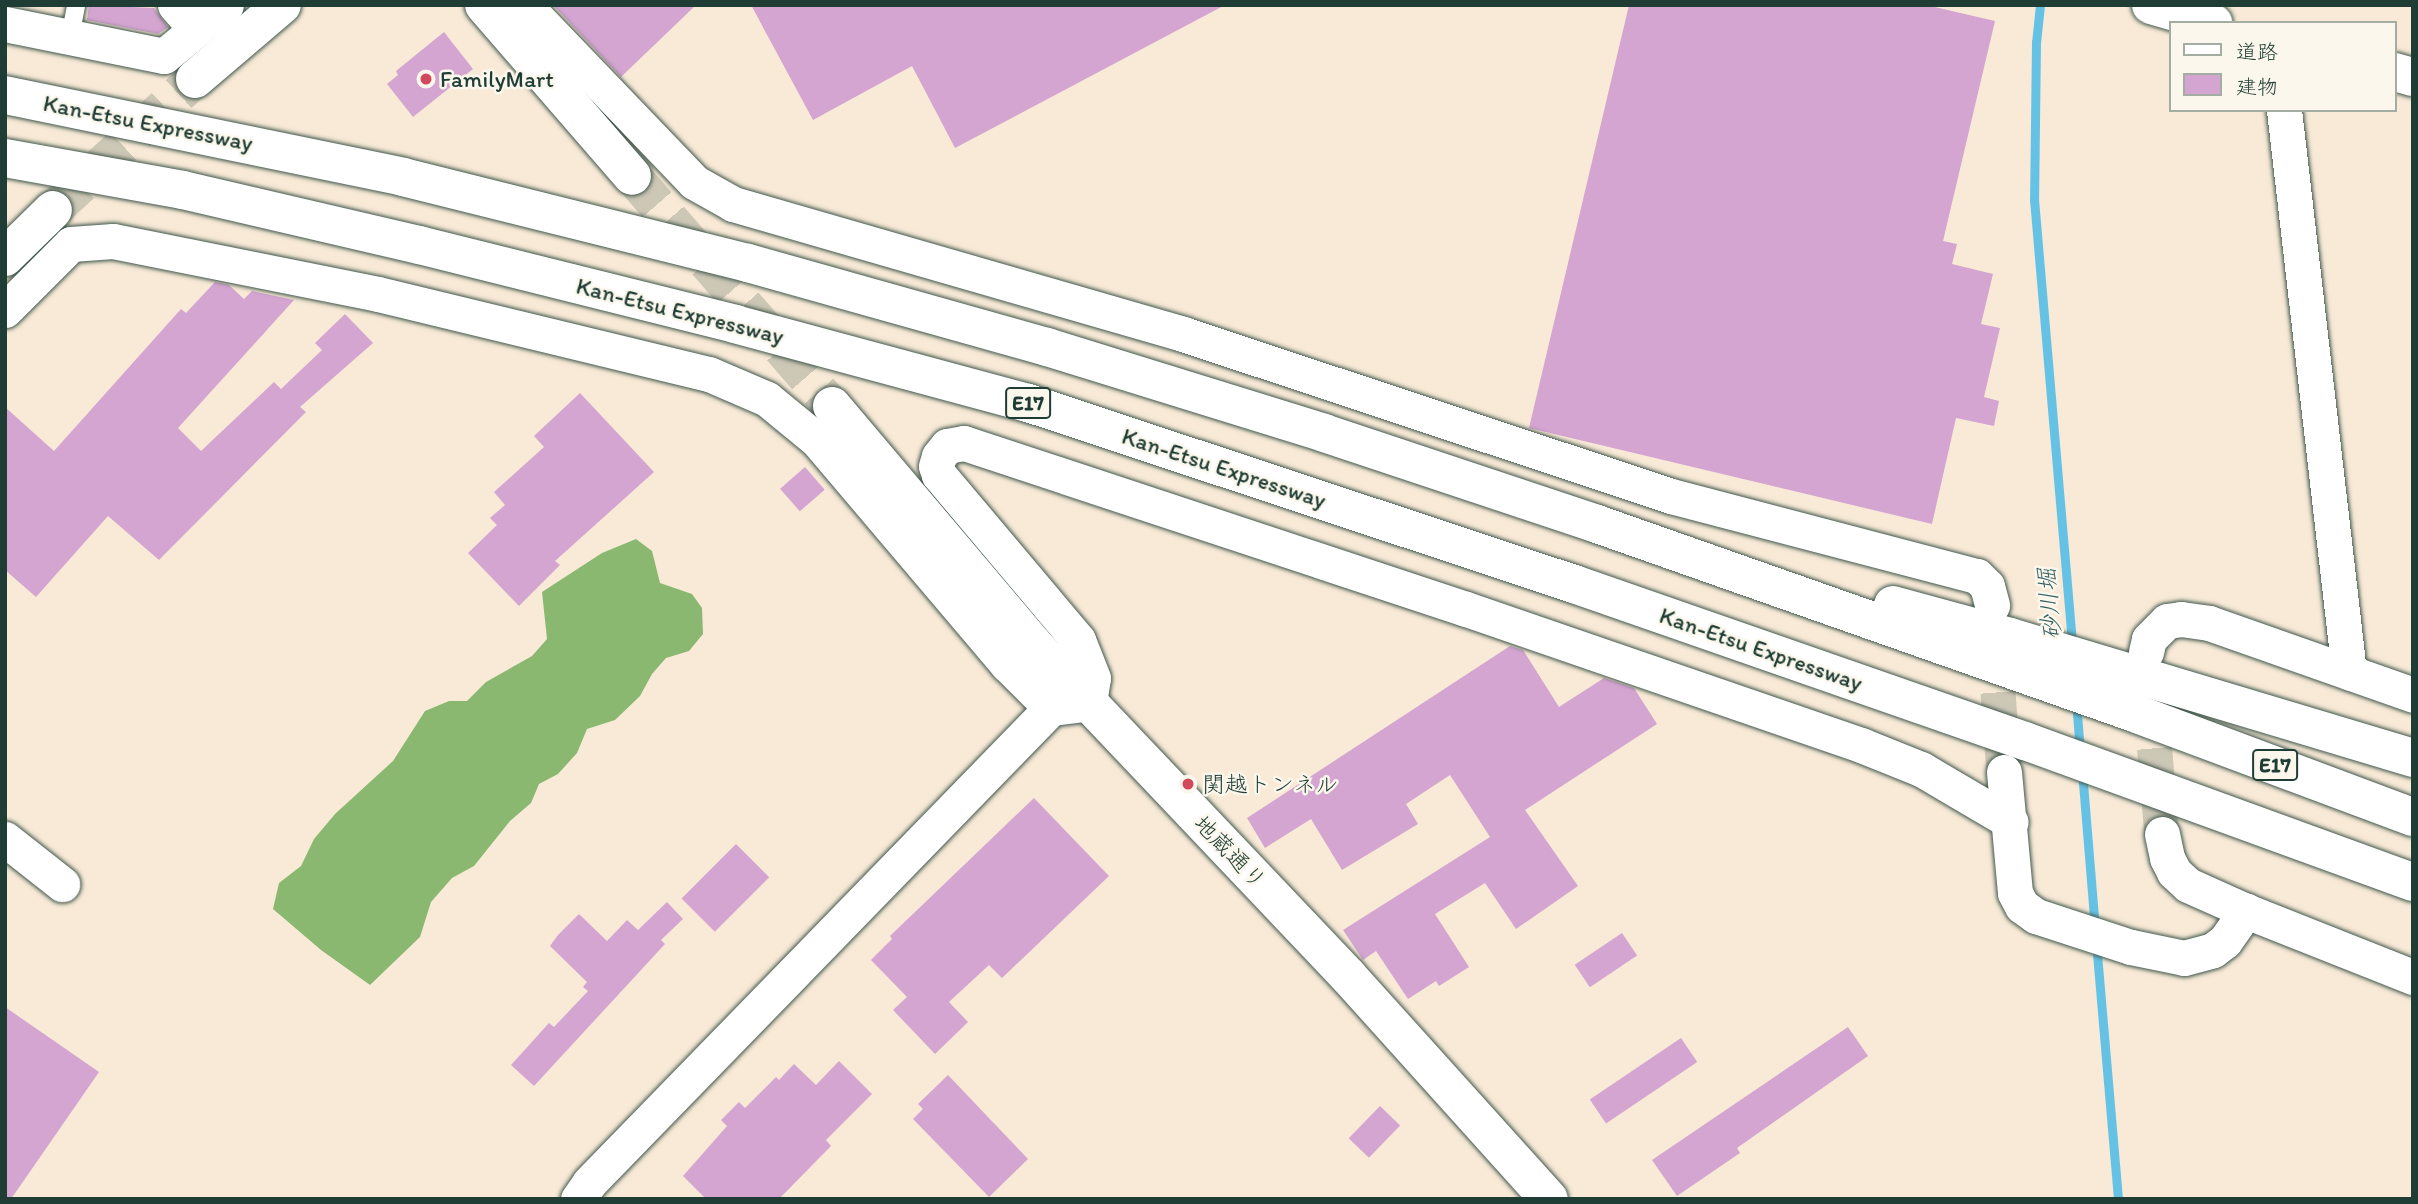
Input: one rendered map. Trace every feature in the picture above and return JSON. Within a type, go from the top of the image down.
[{"type":"main road","points":[[195,79],[282,5]]},
{"type":"main road","points":[[2151,5],[2206,21]]},
{"type":"main road","points":[[489,11],[632,176]]},
{"type":"main road","name":"Kan-Etsu Expressway","points":[[5,94],[390,174],[748,263],[1087,359],[1324,433],[1597,524],[2137,714],[2413,817]]},
{"type":"main road","name":"Kan-Etsu Expressway","points":[[5,158],[183,190],[419,245],[735,324],[1028,403],[1548,576],[2014,756],[2147,784],[2413,882]]},
{"type":"main road","points":[[5,257],[53,210]]},
{"type":"main road","name":"地蔵通り","points":[[832,406],[1034,645],[1357,986],[1549,1199]]},
{"type":"main road","points":[[1597,524],[2001,621],[2140,663],[2413,758]]},
{"type":"main road","points":[[2329,850],[2413,893]]},
{"type":"street","points":[[5,24],[73,21],[164,56],[185,17],[226,5]]},
{"type":"street","points":[[489,11],[534,15],[694,182],[733,204],[1183,334],[1671,496],[1977,576],[1987,586],[2001,621]]},
{"type":"street","points":[[2284,112],[2349,672]]},
{"type":"street","points":[[5,310],[71,244],[113,241],[378,294],[709,374],[767,399],[817,440],[1007,664],[1051,708]]},
{"type":"street","points":[[578,1199],[608,1164],[1051,708],[1088,703],[1093,678],[1078,640],[939,475],[936,466],[939,456],[947,446],[964,443],[1466,609],[1861,745],[1921,769],[2011,822]]},
{"type":"street","points":[[2140,663],[2149,639],[2167,621],[2181,619],[2209,623],[2413,695]]},
{"type":"street","points":[[2014,756],[2011,822],[2015,893],[2022,906],[2036,916],[2132,947],[2184,958],[2199,956],[2225,941],[2246,911]]},
{"type":"street","points":[[2162,834],[2163,847],[2174,872],[2207,895],[2413,977]]},
{"type":"street","points":[[5,839],[62,884]]},
{"type":"green space","points":[[636,539],[652,551],[660,583],[692,594],[702,608],[703,634],[689,651],[666,658],[652,674],[640,696],[615,720],[587,729],[577,753],[558,774],[539,784],[531,803],[510,821],[474,866],[452,878],[431,902],[420,937],[370,985],[321,950],[273,909],[279,883],[301,866],[314,839],[335,814],[393,761],[425,711],[449,701],[467,701],[486,682],[532,656],[547,639],[542,592],[602,553]]},
{"type":"building","points":[[89,5],[154,8],[168,27],[158,34],[87,20]]},
{"type":"building","points":[[553,5],[696,5],[621,77]]},
{"type":"building","points":[[751,5],[1225,5],[955,148],[912,66],[813,120]]},
{"type":"building","points":[[1629,5],[1926,5],[1995,21],[1943,241],[1957,244],[1952,264],[1993,274],[1981,324],[2000,328],[1984,397],[1999,401],[1994,426],[1956,418],[1932,524],[1529,428]]},
{"type":"building","name":"FamilyMart","points":[[444,32],[473,69],[413,117],[387,84],[398,75],[396,71]]},
{"type":"building","points":[[215,282],[229,285],[244,299],[252,291],[294,300],[178,428],[201,451],[274,382],[281,389],[322,350],[315,343],[345,314],[373,343],[300,407],[306,412],[159,560],[108,516],[36,597],[5,570],[5,407],[54,451],[181,309],[186,313]]},
{"type":"building","points":[[580,393],[654,472],[555,561],[560,565],[519,606],[468,553],[497,525],[490,518],[505,505],[494,492],[544,447],[534,436]]},
{"type":"building","points":[[805,467],[825,490],[800,511],[780,489]]},
{"type":"building","points":[[1510,646],[1523,650],[1559,707],[1604,678],[1634,688],[1657,724],[1525,810],[1578,886],[1516,929],[1485,883],[1435,914],[1469,967],[1439,986],[1436,981],[1408,999],[1376,951],[1363,960],[1343,930],[1490,837],[1450,775],[1406,804],[1418,824],[1342,870],[1311,819],[1265,848],[1247,818]]},
{"type":"building","points":[[1034,798],[1109,876],[1002,978],[989,965],[949,1002],[968,1022],[935,1054],[893,1010],[907,997],[871,960],[892,939],[890,936]]},
{"type":"building","points":[[736,844],[769,877],[715,932],[682,898]]},
{"type":"building","points":[[667,902],[683,919],[661,940],[665,944],[534,1086],[511,1065],[549,1023],[554,1027],[588,991],[583,987],[587,982],[550,946],[579,914],[607,941],[627,920],[638,930]]},
{"type":"building","points":[[1622,933],[1637,955],[1590,987],[1575,965]]},
{"type":"building","points":[[5,1007],[99,1072],[11,1199],[5,1199]]},
{"type":"building","points":[[1848,1027],[1868,1056],[1737,1148],[1740,1153],[1677,1196],[1652,1160]]},
{"type":"building","points":[[1681,1038],[1697,1062],[1606,1124],[1590,1100]]},
{"type":"building","points":[[839,1061],[872,1094],[826,1140],[831,1146],[779,1199],[706,1199],[683,1176],[727,1126],[721,1120],[739,1102],[745,1108],[776,1077],[779,1080],[794,1064],[816,1085]]},
{"type":"building","points":[[948,1075],[1028,1159],[989,1197],[913,1119],[923,1109],[918,1104]]},
{"type":"building","points":[[1380,1106],[1400,1125],[1369,1158],[1349,1138]]},
{"type":"waterway","name":"砂川堀","points":[[2040,5],[2036,42],[2034,199],[2072,646]]},
{"type":"waterway","name":"砂川堀","points":[[2076,702],[2080,751]]},
{"type":"waterway","name":"砂川堀","points":[[2082,771],[2095,928]]},
{"type":"waterway","name":"砂川堀","points":[[2096,942],[2118,1199]]},
{"type":"tunnel","points":[[53,210],[195,79]]},
{"type":"tunnel","points":[[632,176],[832,406]]},
{"type":"tunnel","points":[[1994,639],[2004,772]]},
{"type":"tunnel","points":[[2150,695],[2162,834]]},
{"type":"place","name":"FamilyMart","points":[[426,79]]},
{"type":"place","name":"関越トンネル","points":[[1188,784]]}]
